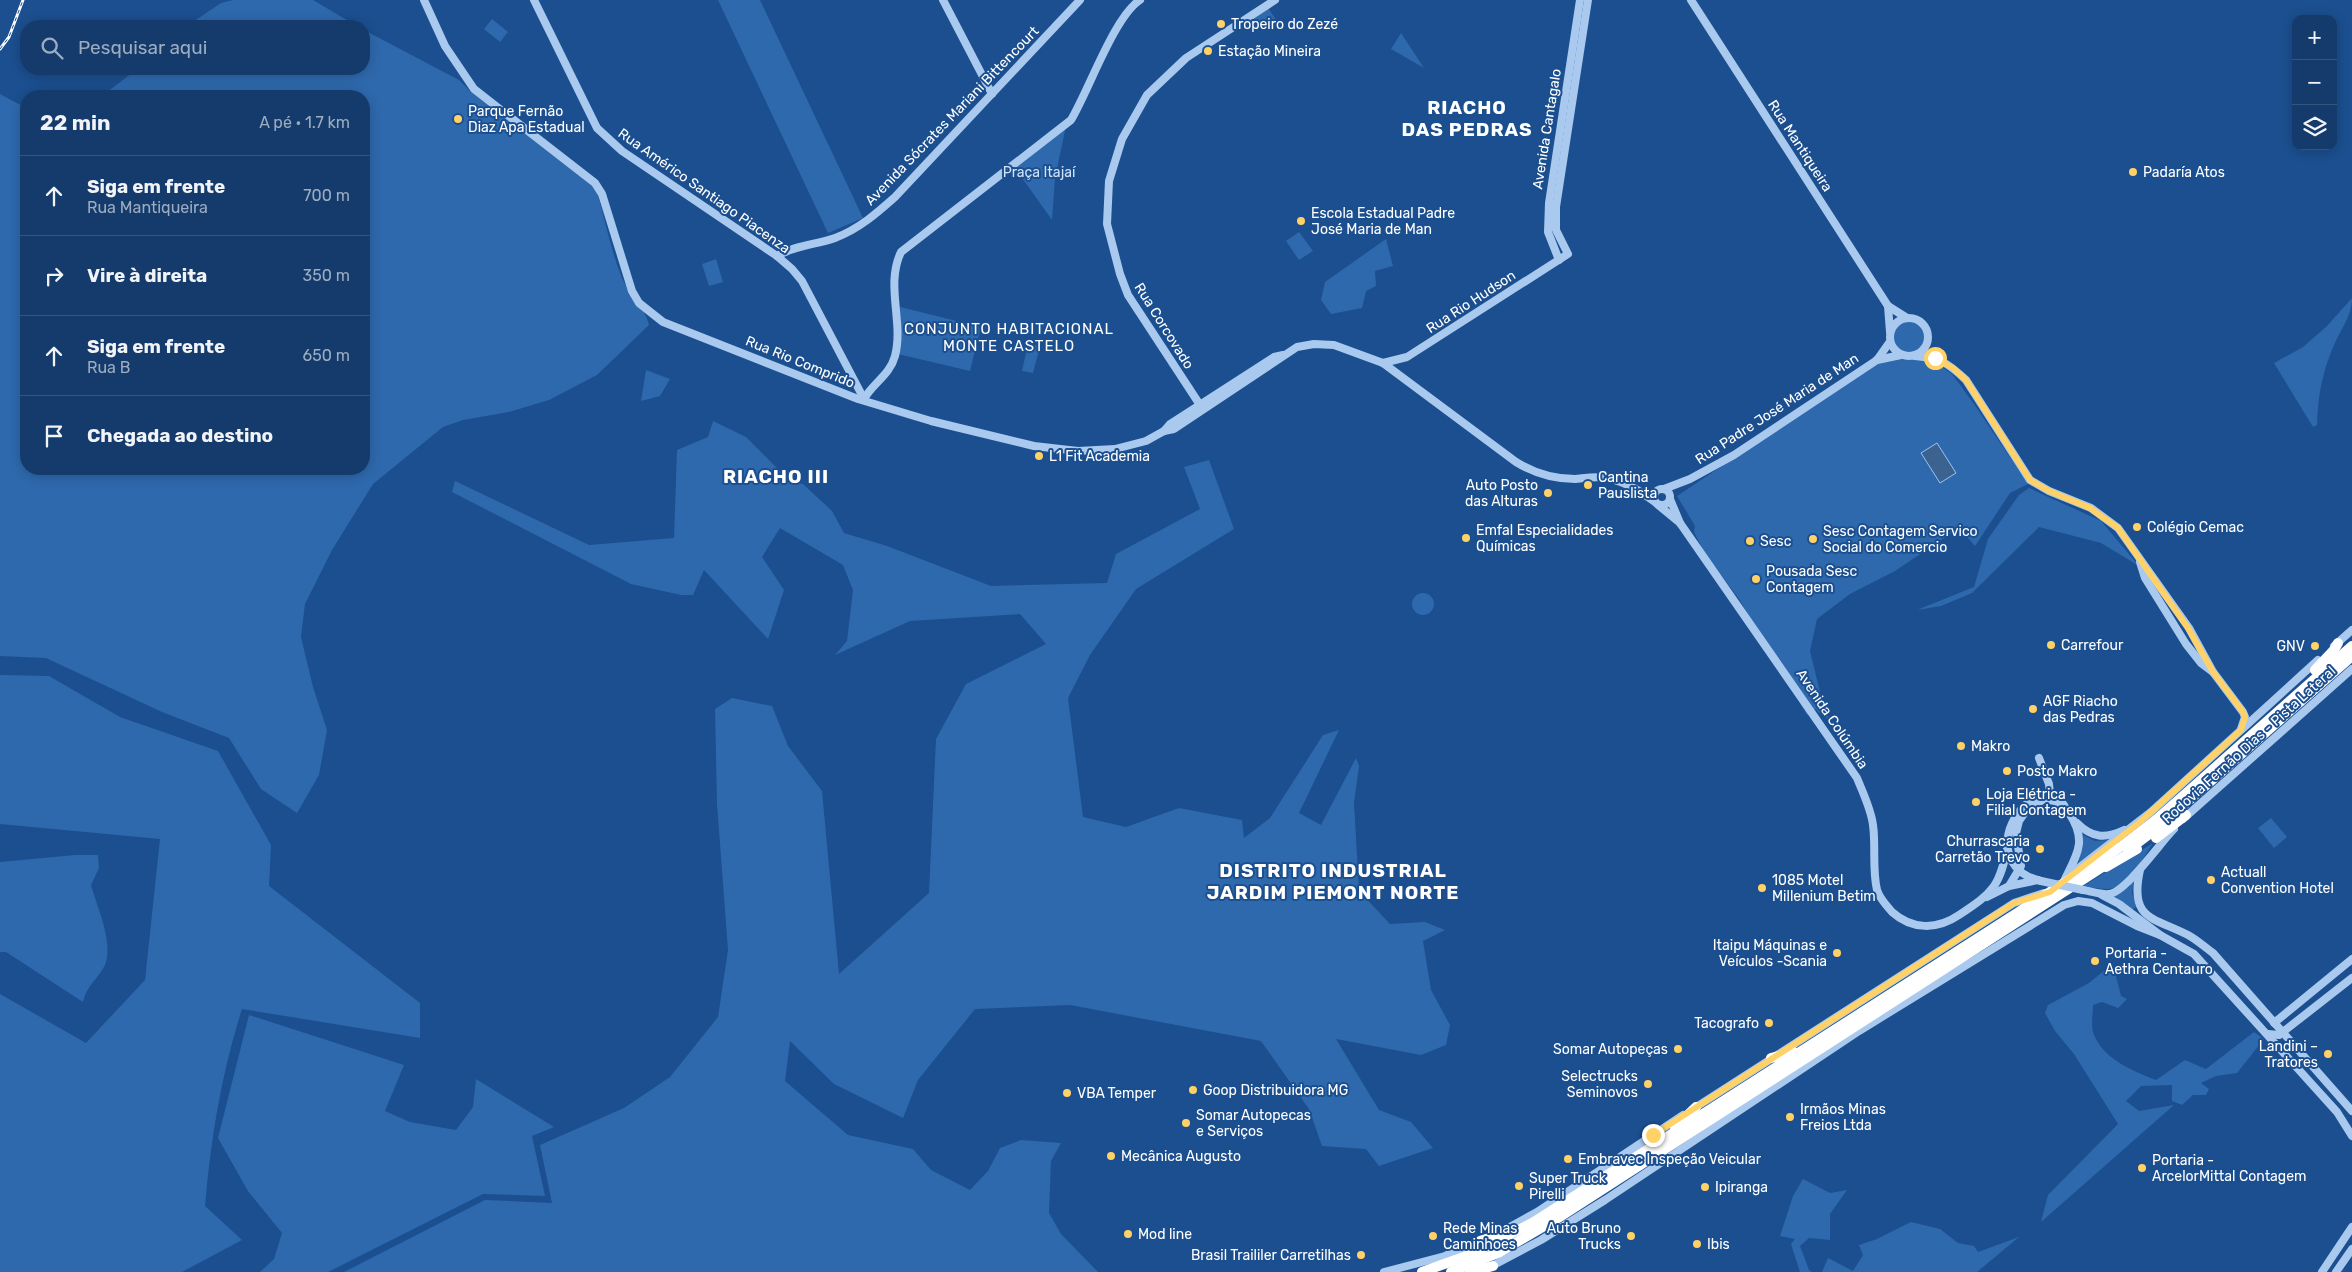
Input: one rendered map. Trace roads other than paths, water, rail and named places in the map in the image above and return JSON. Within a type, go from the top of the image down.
[{"type":"highway","points":[[2287,702],[2295,690],[2334,650],[2338,642]]},
{"type":"highway","points":[[1422,1272],[1472,1254],[1534,1222],[2122,846],[2150,824],[2352,646]]},
{"type":"highway","points":[[1451,1272],[1500,1252],[1558,1218],[2092,873],[2160,826],[2352,656]]},
{"type":"highway","points":[[2092,873],[2109,866],[2154,839],[2186,815]]},
{"type":"highway","points":[[1859,1031],[1897,998]]},
{"type":"highway","points":[[1770,1058],[1802,1050]]},
{"type":"highway","points":[[1660,1142],[1696,1106]]},
{"type":"highway","points":[[1480,1241],[1534,1222]]},
{"type":"highway","points":[[1470,1272],[1493,1266]]},
{"type":"street","name":"Rua Rio Comprido","points":[[424,0],[445,46],[474,89],[595,183],[602,194],[632,291],[639,303],[656,319],[858,399],[864,399],[869,390],[880,382],[892,366],[895,356],[898,330],[894,279],[901,252],[1070,120],[1082,101],[1118,27],[1127,12],[1140,0]]},
{"type":"street","name":"Rua Américo Santiago Piacenza","points":[[534,0],[597,128],[622,151],[777,256],[792,269],[802,281],[864,399]]},
{"type":"street","points":[[943,0],[992,94]]},
{"type":"street","name":"Avenida Sócrates Mariani Bittencourt","points":[[777,256],[794,247],[836,238],[874,217],[1080,0]]},
{"type":"street","name":"Rua Corcovado","points":[[1200,405],[1128,295],[1120,274],[1107,224],[1109,181],[1122,139],[1147,95],[1186,58],[1275,0]]},
{"type":"street","name":"Avenida Cantagalo","points":[[1559,260],[1548,232],[1549,204],[1580,0]]},
{"type":"street","name":"Avenida Cantagalo","points":[[1568,254],[1556,230],[1556,207],[1588,0]]},
{"type":"street","name":"Rua Mantiqueira","points":[[1691,0],[1888,306],[1907,318]]},
{"type":"street","name":"Rua Rio Hudson","points":[[1383,363],[1407,357],[1568,254]]},
{"type":"street","name":"Rua Mantiqueira","points":[[1888,306],[1890,332]]},
{"type":"street","points":[[1935,358],[1927,344],[1926,327],[1918,320],[1907,318],[1895,324],[1890,332],[1889,343],[1893,349],[1901,355],[1935,358],[1953,368],[1966,380],[2030,480],[2049,491],[2090,508],[2118,528],[2145,571],[2188,628],[2200,655]]},
{"type":"street","points":[[1168,430],[1170,424],[1274,357],[1283,355],[1297,347],[1322,343],[1334,345],[1383,363],[1516,462],[1531,470],[1568,479],[1604,478],[1625,483],[1656,503],[1665,505],[1671,498]]},
{"type":"street","name":"Rua Padre José Maria de Man","points":[[1636,489],[1662,489],[1690,479],[1734,455],[1877,360],[1889,343]]},
{"type":"street","points":[[1915,356],[1921,353],[1927,344]]},
{"type":"street","points":[[864,399],[931,421],[1058,450],[1114,449],[1146,441],[1168,430],[1278,361],[1283,355]]},
{"type":"street","name":"Rua Padre José Maria de Man","points":[[1877,360],[1901,355]]},
{"type":"street","name":"Rua Padre José Maria de Man","points":[[1671,498],[1690,479]]},
{"type":"street","points":[[1656,503],[1654,495],[1662,489],[1668,491],[1680,523]]},
{"type":"street","name":"Avenida Colúmbia","points":[[1656,503],[1680,523],[1857,778],[1873,824],[1877,889],[1885,904],[1910,924],[1928,926],[1950,920],[1983,899],[2010,886],[2040,880]]},
{"type":"street","points":[[2145,571],[2153,593],[2243,712],[2245,717],[2241,730]]},
{"type":"street","name":"Rodovia Fernão Dias - Pista Lateral","points":[[2050,892],[2140,822],[2352,630]]},
{"type":"street","name":"Rodovia Fernão Dias - Pista Lateral","points":[[2098,893],[2109,894],[2118,891],[2129,882],[2186,815],[2352,669]]},
{"type":"street","points":[[2039,758],[2049,784],[2048,796]]},
{"type":"street","points":[[2048,796],[2061,800],[2074,820],[2084,830],[2095,836],[2122,831],[2140,822]]},
{"type":"street","points":[[2010,886],[2019,871],[2021,861],[2016,833],[2019,821],[2026,811],[2048,796]]},
{"type":"street","name":"Avenida Colúmbia","points":[[1983,899],[2001,876],[2014,818],[2022,807],[2032,799],[2048,796]]},
{"type":"street","points":[[2065,879],[2080,847],[2080,837],[2074,820]]},
{"type":"street","points":[[2008,844],[2012,861],[2019,871],[2040,880],[2098,893],[2119,904],[2160,935],[2194,954],[2337,1112],[2352,1136]]},
{"type":"street","points":[[2141,866],[2136,891],[2142,908],[2154,921],[2187,935],[2213,953],[2352,1111]]},
{"type":"street","points":[[1384,1272],[1420,1264],[1480,1241],[1536,1212],[1770,1058],[2014,903],[2050,892]]},
{"type":"street","points":[[1479,1272],[1541,1240],[1605,1200],[1859,1031],[2064,905],[2078,901],[2092,903],[2137,926],[2160,935]]},
{"type":"street","points":[[2132,915],[2135,909],[2142,908]]},
{"type":"street","points":[[2274,1024],[2352,959]]},
{"type":"street","points":[[2328,978],[2334,982],[2338,989]]},
{"type":"street","points":[[2266,1034],[2275,1036],[2282,1033],[2352,978]]},
{"type":"street","points":[[2296,1006],[2301,1014],[2305,1015]]},
{"type":"street","points":[[2310,1083],[2319,1073]]},
{"type":"street","points":[[2322,1272],[2352,1227]]},
{"type":"street","points":[[2336,1272],[2352,1249]]},
{"type":"railway","points":[[0,49],[9,37],[23,0]]},
{"type":"place","name":"Tropeiro do Zezé","points":[[1221,24]]},
{"type":"place","name":"Estação Mineira","points":[[1208,51]]},
{"type":"place","name":"Parque Fernão Diaz Apa Estadual","points":[[458,119]]},
{"type":"place","name":"Padaría Atos","points":[[2133,172]]},
{"type":"place","name":"Escola Estadual Padre José Maria de Man","points":[[1301,221]]},
{"type":"place","name":"L1 Fit Academia","points":[[1039,456]]},
{"type":"place","name":"Cantina Pauslista","points":[[1588,485]]},
{"type":"place","name":"Auto Posto das Alturas","points":[[1548,493]]},
{"type":"place","name":"Colégio Cemac","points":[[2137,527]]},
{"type":"place","name":"Emfal Especialidades Químicas","points":[[1466,538]]},
{"type":"place","name":"Sesc Contagem Servico Social do Comercio","points":[[1813,539]]},
{"type":"place","name":"Sesc","points":[[1750,541]]},
{"type":"place","name":"Pousada Sesc Contagem","points":[[1756,579]]},
{"type":"place","name":"Carrefour","points":[[2051,645]]},
{"type":"place","name":"GNV","points":[[2315,646]]},
{"type":"place","name":"AGF Riacho das Pedras","points":[[2033,709]]},
{"type":"place","name":"Makro","points":[[1961,746]]},
{"type":"place","name":"Posto Makro","points":[[2007,771]]},
{"type":"place","name":"Loja Elétrica - Filial Contagem","points":[[1976,802]]},
{"type":"place","name":"Churrascaria Carretão Trevo","points":[[2040,849]]},
{"type":"place","name":"Actuall Convention Hotel","points":[[2211,880]]},
{"type":"place","name":"1085 Motel Millenium Betim","points":[[1762,888]]},
{"type":"place","name":"Itaipu Máquinas e Veículos -Scania","points":[[1837,953]]},
{"type":"place","name":"Portaria - Aethra Centauro","points":[[2095,961]]},
{"type":"place","name":"Tacografo","points":[[1769,1023]]},
{"type":"place","name":"Somar Autopeças","points":[[1678,1049]]},
{"type":"place","name":"Landini – Tratores","points":[[2328,1054]]},
{"type":"place","name":"Selectrucks Seminovos","points":[[1648,1084]]},
{"type":"place","name":"Goop Distribuidora MG","points":[[1193,1090]]},
{"type":"place","name":"VBA Temper","points":[[1067,1093]]},
{"type":"place","name":"Irmãos Minas Freios Ltda","points":[[1790,1117]]},
{"type":"place","name":"Somar Autopecas e Serviços","points":[[1186,1123]]},
{"type":"place","name":"Mecânica Augusto","points":[[1111,1156]]},
{"type":"place","name":"Embravec Inspeção Veicular","points":[[1568,1159]]},
{"type":"place","name":"Portaria - ArcelorMittal Contagem","points":[[2142,1168]]},
{"type":"place","name":"Super Truck Pirelli","points":[[1519,1186]]},
{"type":"place","name":"Ipiranga","points":[[1705,1187]]},
{"type":"place","name":"Mod line","points":[[1128,1234]]},
{"type":"place","name":"Rede Minas Caminhoes","points":[[1433,1236]]},
{"type":"place","name":"Auto Bruno Trucks","points":[[1631,1236]]},
{"type":"place","name":"Ibis","points":[[1697,1244]]},
{"type":"place","name":"Brasil Traililer Carretilhas","points":[[1361,1255]]},
{"type":"district","name":"RIACHO DAS PEDRAS","points":[[1467,118]]},
{"type":"district","name":"CONJUNTO HABITACIONAL MONTE CASTELO","points":[[1009,338]]},
{"type":"district","name":"RIACHO III","points":[[776,476]]},
{"type":"district","name":"DISTRITO INDUSTRIAL JARDIM PIEMONT NORTE","points":[[1333,881]]},
{"type":"park label","name":"Praça Itajaí","points":[[1039,172]]}]
